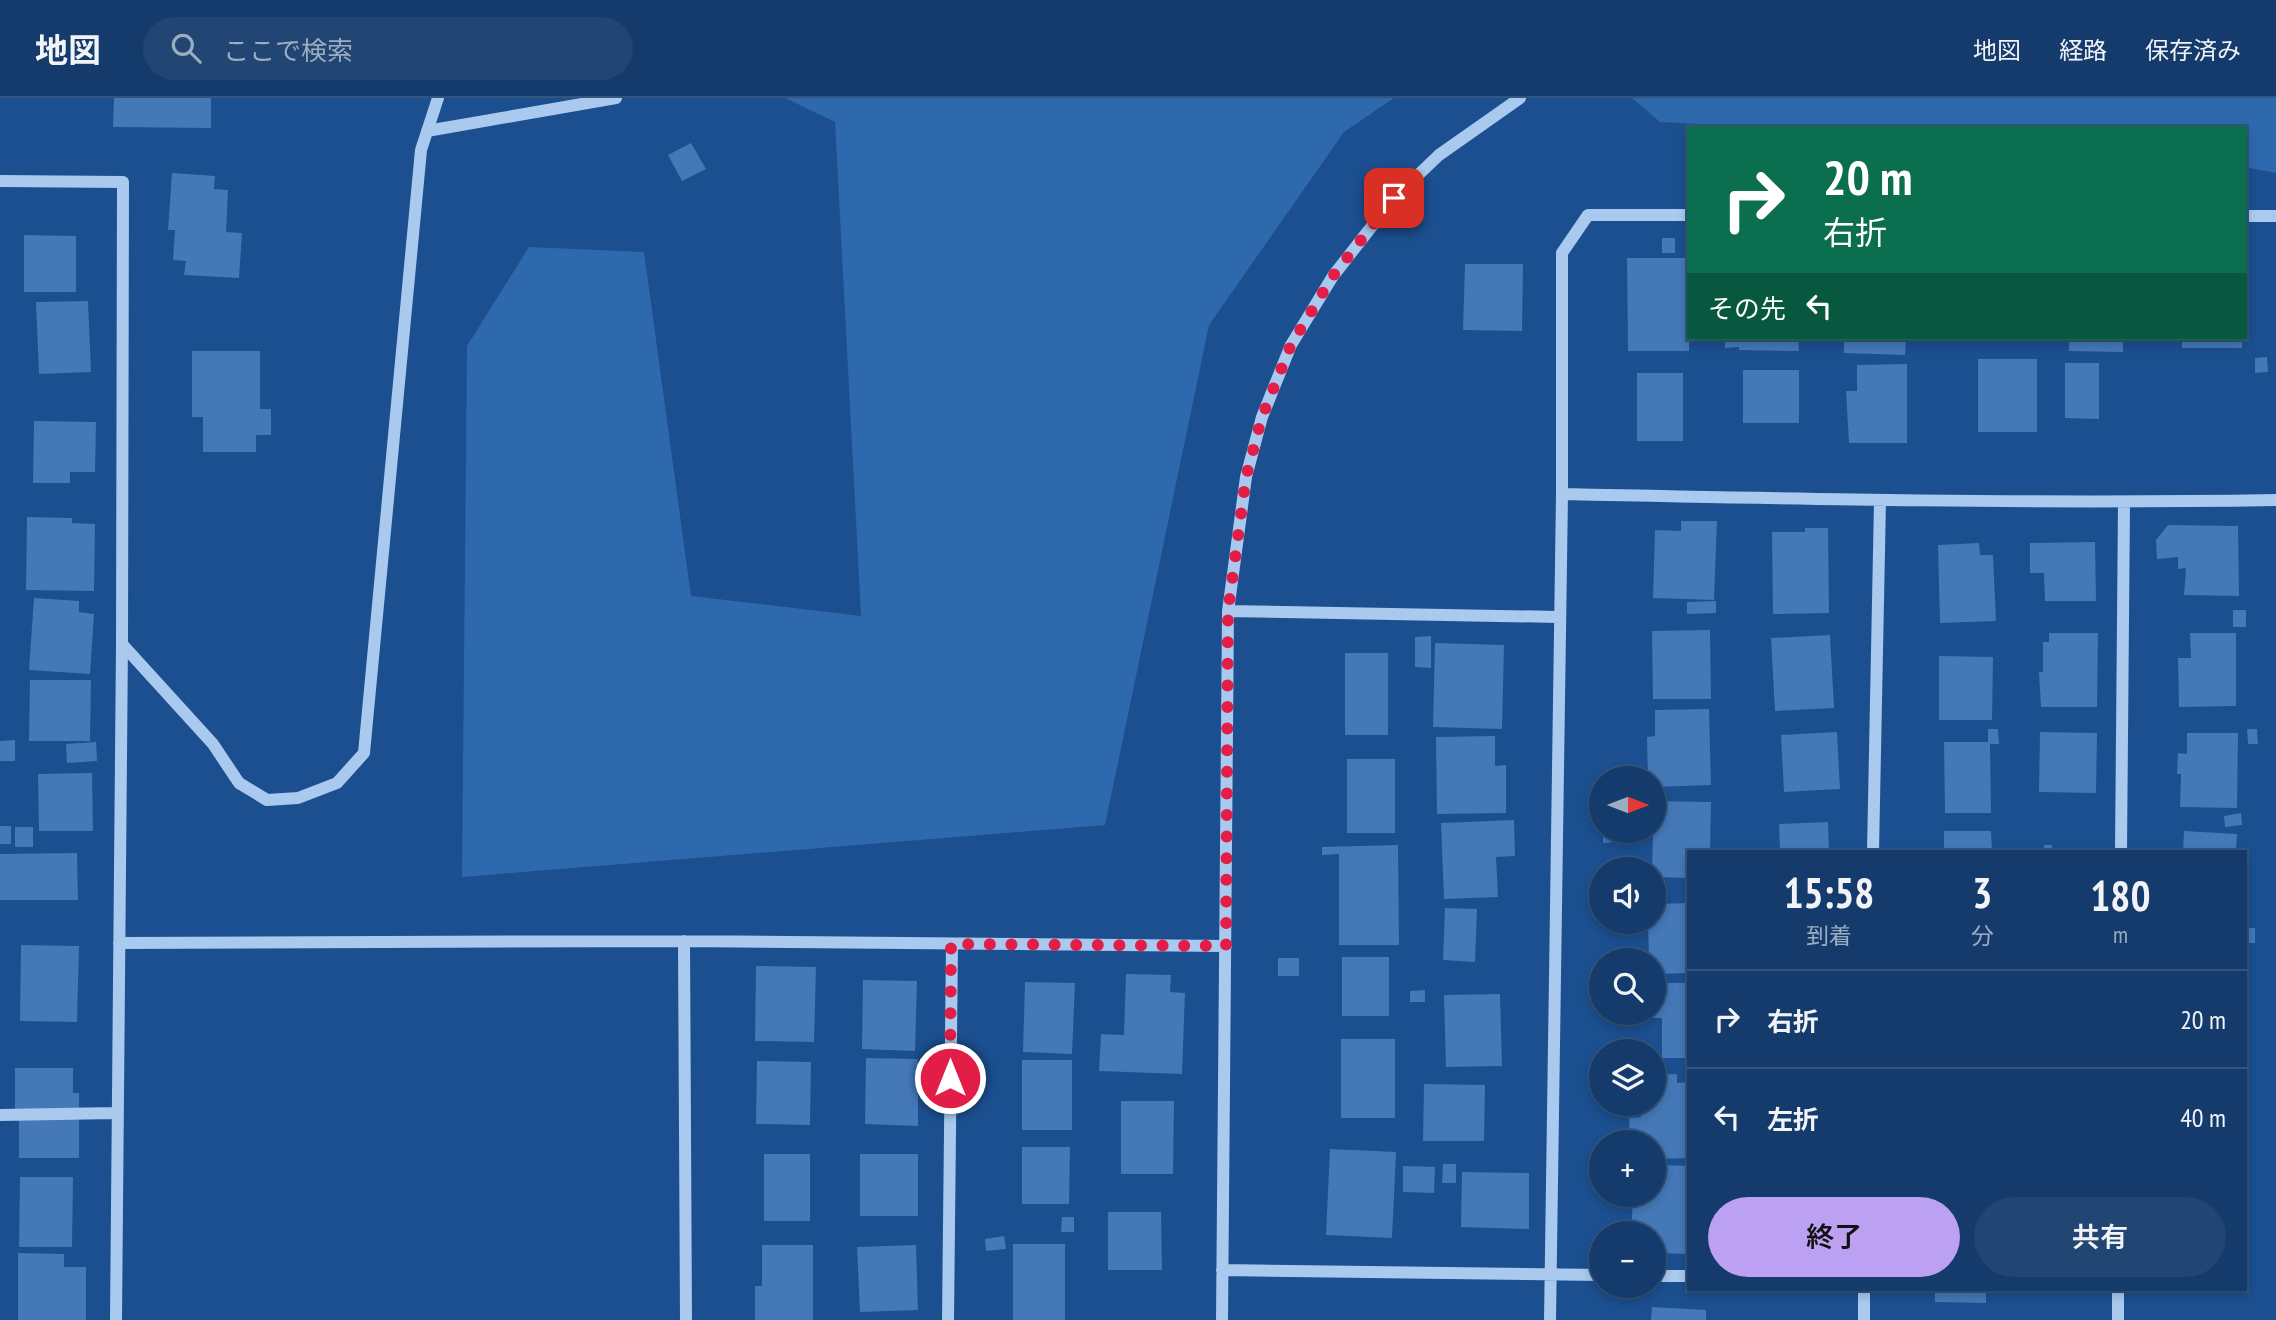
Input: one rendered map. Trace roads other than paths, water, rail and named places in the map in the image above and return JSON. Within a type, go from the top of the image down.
[{"type":"street","points":[[122,644],[213,744],[239,783],[267,800],[298,797],[337,783],[364,753],[420,164],[438,98]]},
{"type":"street","points":[[427,131],[616,98]]},
{"type":"street","points":[[1222,1320],[1228,611],[1246,477],[1262,417],[1291,345],[1333,276],[1394,198],[1439,155],[1520,98]]},
{"type":"street","points":[[0,181],[123,183],[116,1320]]},
{"type":"street","points":[[1550,1320],[1562,494],[1562,253],[1588,215],[1687,215]]},
{"type":"street","points":[[2247,216],[2276,216]]},
{"type":"street","points":[[1562,494],[1880,501],[2124,503],[2276,500]]},
{"type":"street","points":[[1873,850],[1880,501]]},
{"type":"street","points":[[2121,850],[2124,503]]},
{"type":"street","points":[[1228,611],[1559,617]]},
{"type":"street","points":[[119,943],[684,941],[1226,946]]},
{"type":"street","points":[[684,941],[685,1320]]},
{"type":"street","points":[[948,1320],[951,944]]},
{"type":"street","points":[[0,1115],[116,1113]]},
{"type":"street","points":[[1222,1270],[1589,1275]]},
{"type":"street","points":[[1666,1276],[1687,1276]]},
{"type":"street","points":[[1864,1291],[1864,1320]]},
{"type":"street","points":[[2118,1291],[2118,1320]]}]
